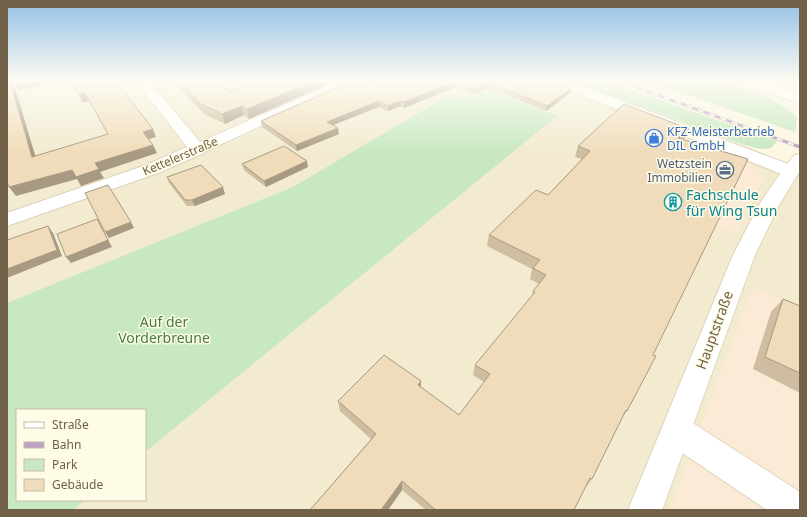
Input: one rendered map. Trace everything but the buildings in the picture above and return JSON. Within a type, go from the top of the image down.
[{"type":"street","points":[[162,105],[198,150]]},
{"type":"street","name":"Kettelerstraße","points":[[7,220],[152,169],[198,150],[296,105]]},
{"type":"street","points":[[626,105],[795,165]]},
{"type":"street","name":"Hauptstraße","points":[[645,510],[677,431],[734,278],[767,209],[795,165]]},
{"type":"street","points":[[677,431],[797,510]]},
{"type":"shaded area","points":[[7,105],[611,105],[749,161],[800,175],[800,510],[7,510]]},
{"type":"shaded area","points":[[648,120],[749,161],[764,178],[737,234],[628,193]]},
{"type":"shaded area","points":[[752,288],[800,308],[800,510],[670,510]]},
{"type":"green space","name":"Auf der Vorderbreune","points":[[432,105],[529,105],[557,116],[146,451],[146,409],[16,409],[16,501],[84,501],[73,510],[7,510],[7,303],[293,187]]},
{"type":"green space","points":[[636,105],[675,105],[777,141],[771,148],[761,149],[744,145]]},
{"type":"green space","points":[[717,105],[781,105],[797,118],[795,132]]},
{"type":"railway","points":[[685,105],[800,147]]},
{"type":"place","name":"KFZ-Meisterbetrieb DIL GmbH","points":[[654,138]]},
{"type":"place","name":"Wetzstein Immobilien","points":[[725,170]]},
{"type":"place","name":"Fachschule für Wing Tsun","points":[[673,202]]}]
